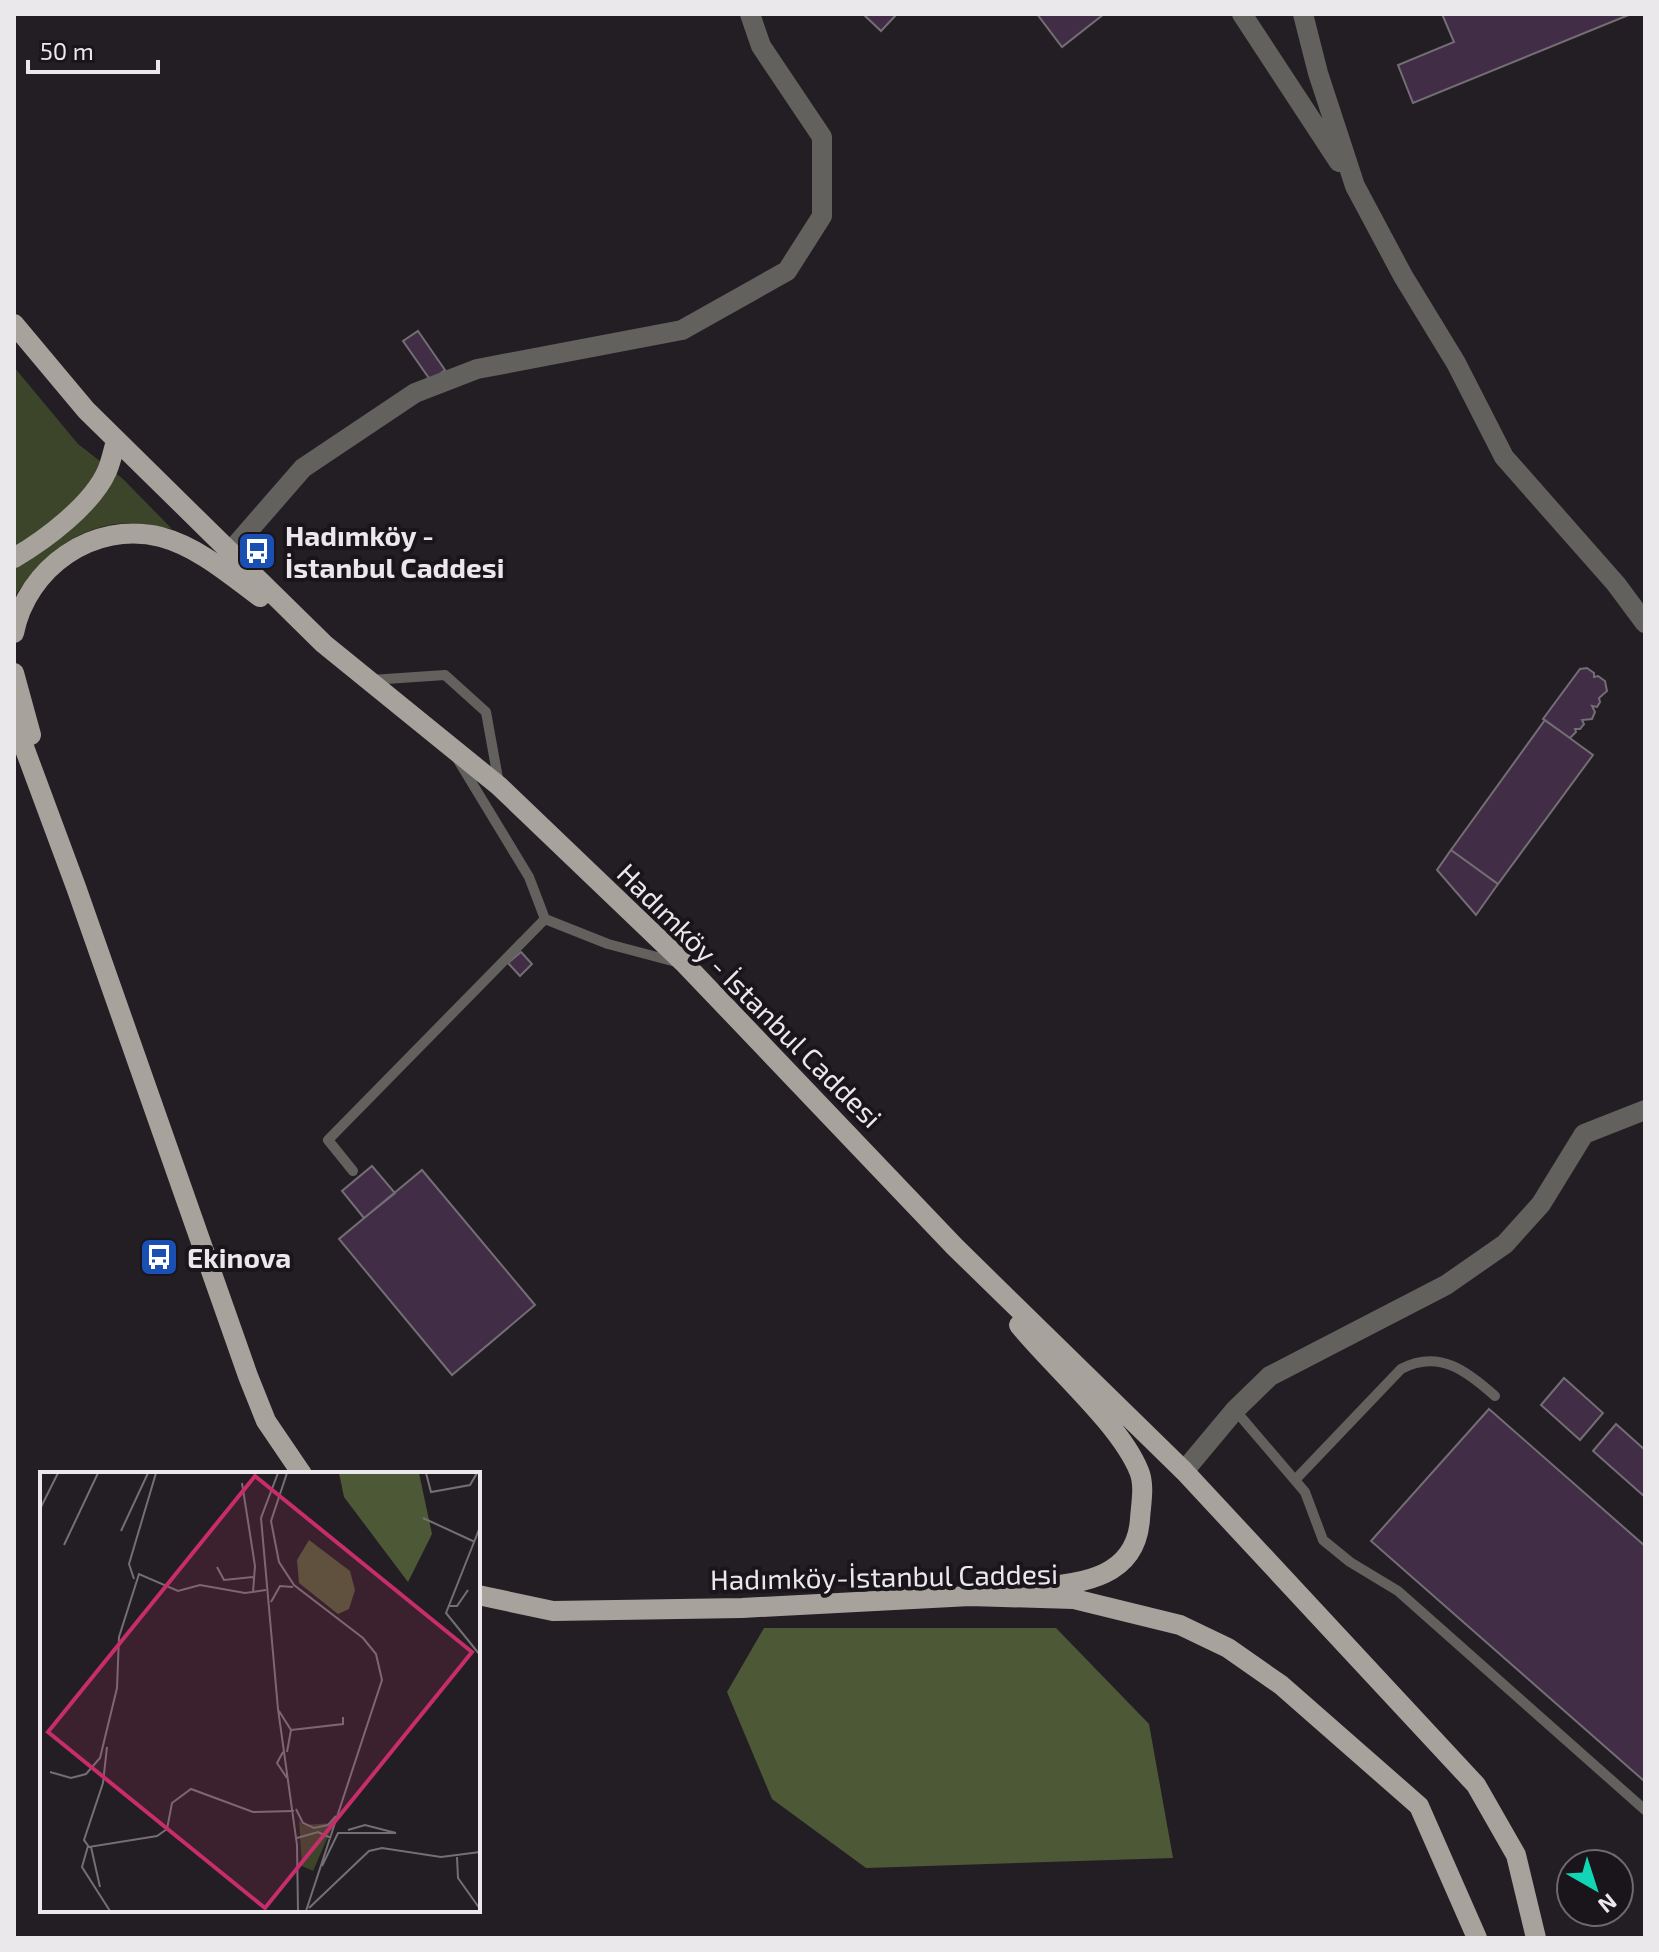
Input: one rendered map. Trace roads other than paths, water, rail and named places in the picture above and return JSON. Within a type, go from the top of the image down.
[{"type":"main road","name":"Hadımköy - İstanbul Caddesi","points":[[14,324],[116,441],[324,644],[499,786],[685,964],[955,1247]]},
{"type":"main road","points":[[14,558],[35,546],[79,508],[106,473],[116,441]]},
{"type":"main road","points":[[14,633],[27,597],[54,562],[92,542],[142,534],[160,537],[199,553],[324,644]]},
{"type":"main road","points":[[14,673],[33,742],[39,786]]},
{"type":"main road","points":[[14,720],[266,1421],[301,1472]]},
{"type":"main road","points":[[955,1247],[1184,1471],[1476,1785],[1516,1855],[1536,1938]]},
{"type":"main road","points":[[955,1247],[1044,1356],[1116,1435],[1140,1472],[1142,1496],[1136,1540],[1125,1558],[1109,1572],[1079,1583],[970,1596]]},
{"type":"main road","name":"Hadımköy-İstanbul Caddesi","points":[[480,1595],[553,1611],[742,1608],[970,1596],[1074,1599],[1180,1625],[1240,1656],[1281,1685],[1419,1806],[1477,1938]]},
{"type":"street","points":[[229,553],[303,468],[415,393],[477,369],[682,330],[787,271],[822,216],[822,137],[761,46],[750,14]]},
{"type":"street","points":[[1242,14],[1355,186],[1403,276],[1456,363],[1504,457],[1616,584],[1645,623]]},
{"type":"street","points":[[1303,14],[1318,73],[1355,186]]},
{"type":"street","points":[[1184,1471],[1235,1410],[1270,1376],[1446,1285],[1505,1244],[1541,1204],[1584,1134],[1645,1110]]},
{"type":"lane","points":[[371,680],[445,675],[486,712],[499,786]]},
{"type":"lane","points":[[447,741],[529,877],[545,919],[608,944],[685,964]]},
{"type":"lane","points":[[353,1171],[328,1140],[545,919]]},
{"type":"lane","points":[[1295,1480],[1401,1369],[1414,1362],[1434,1360],[1456,1365],[1495,1396]]},
{"type":"lane","points":[[1235,1410],[1305,1492],[1323,1540],[1350,1562],[1398,1591],[1645,1810]]},
{"type":"place","name":"Hadımköy - İstanbul Caddesi","points":[[257,551]]},
{"type":"place","name":"Ekinova","points":[[159,1257]]}]
